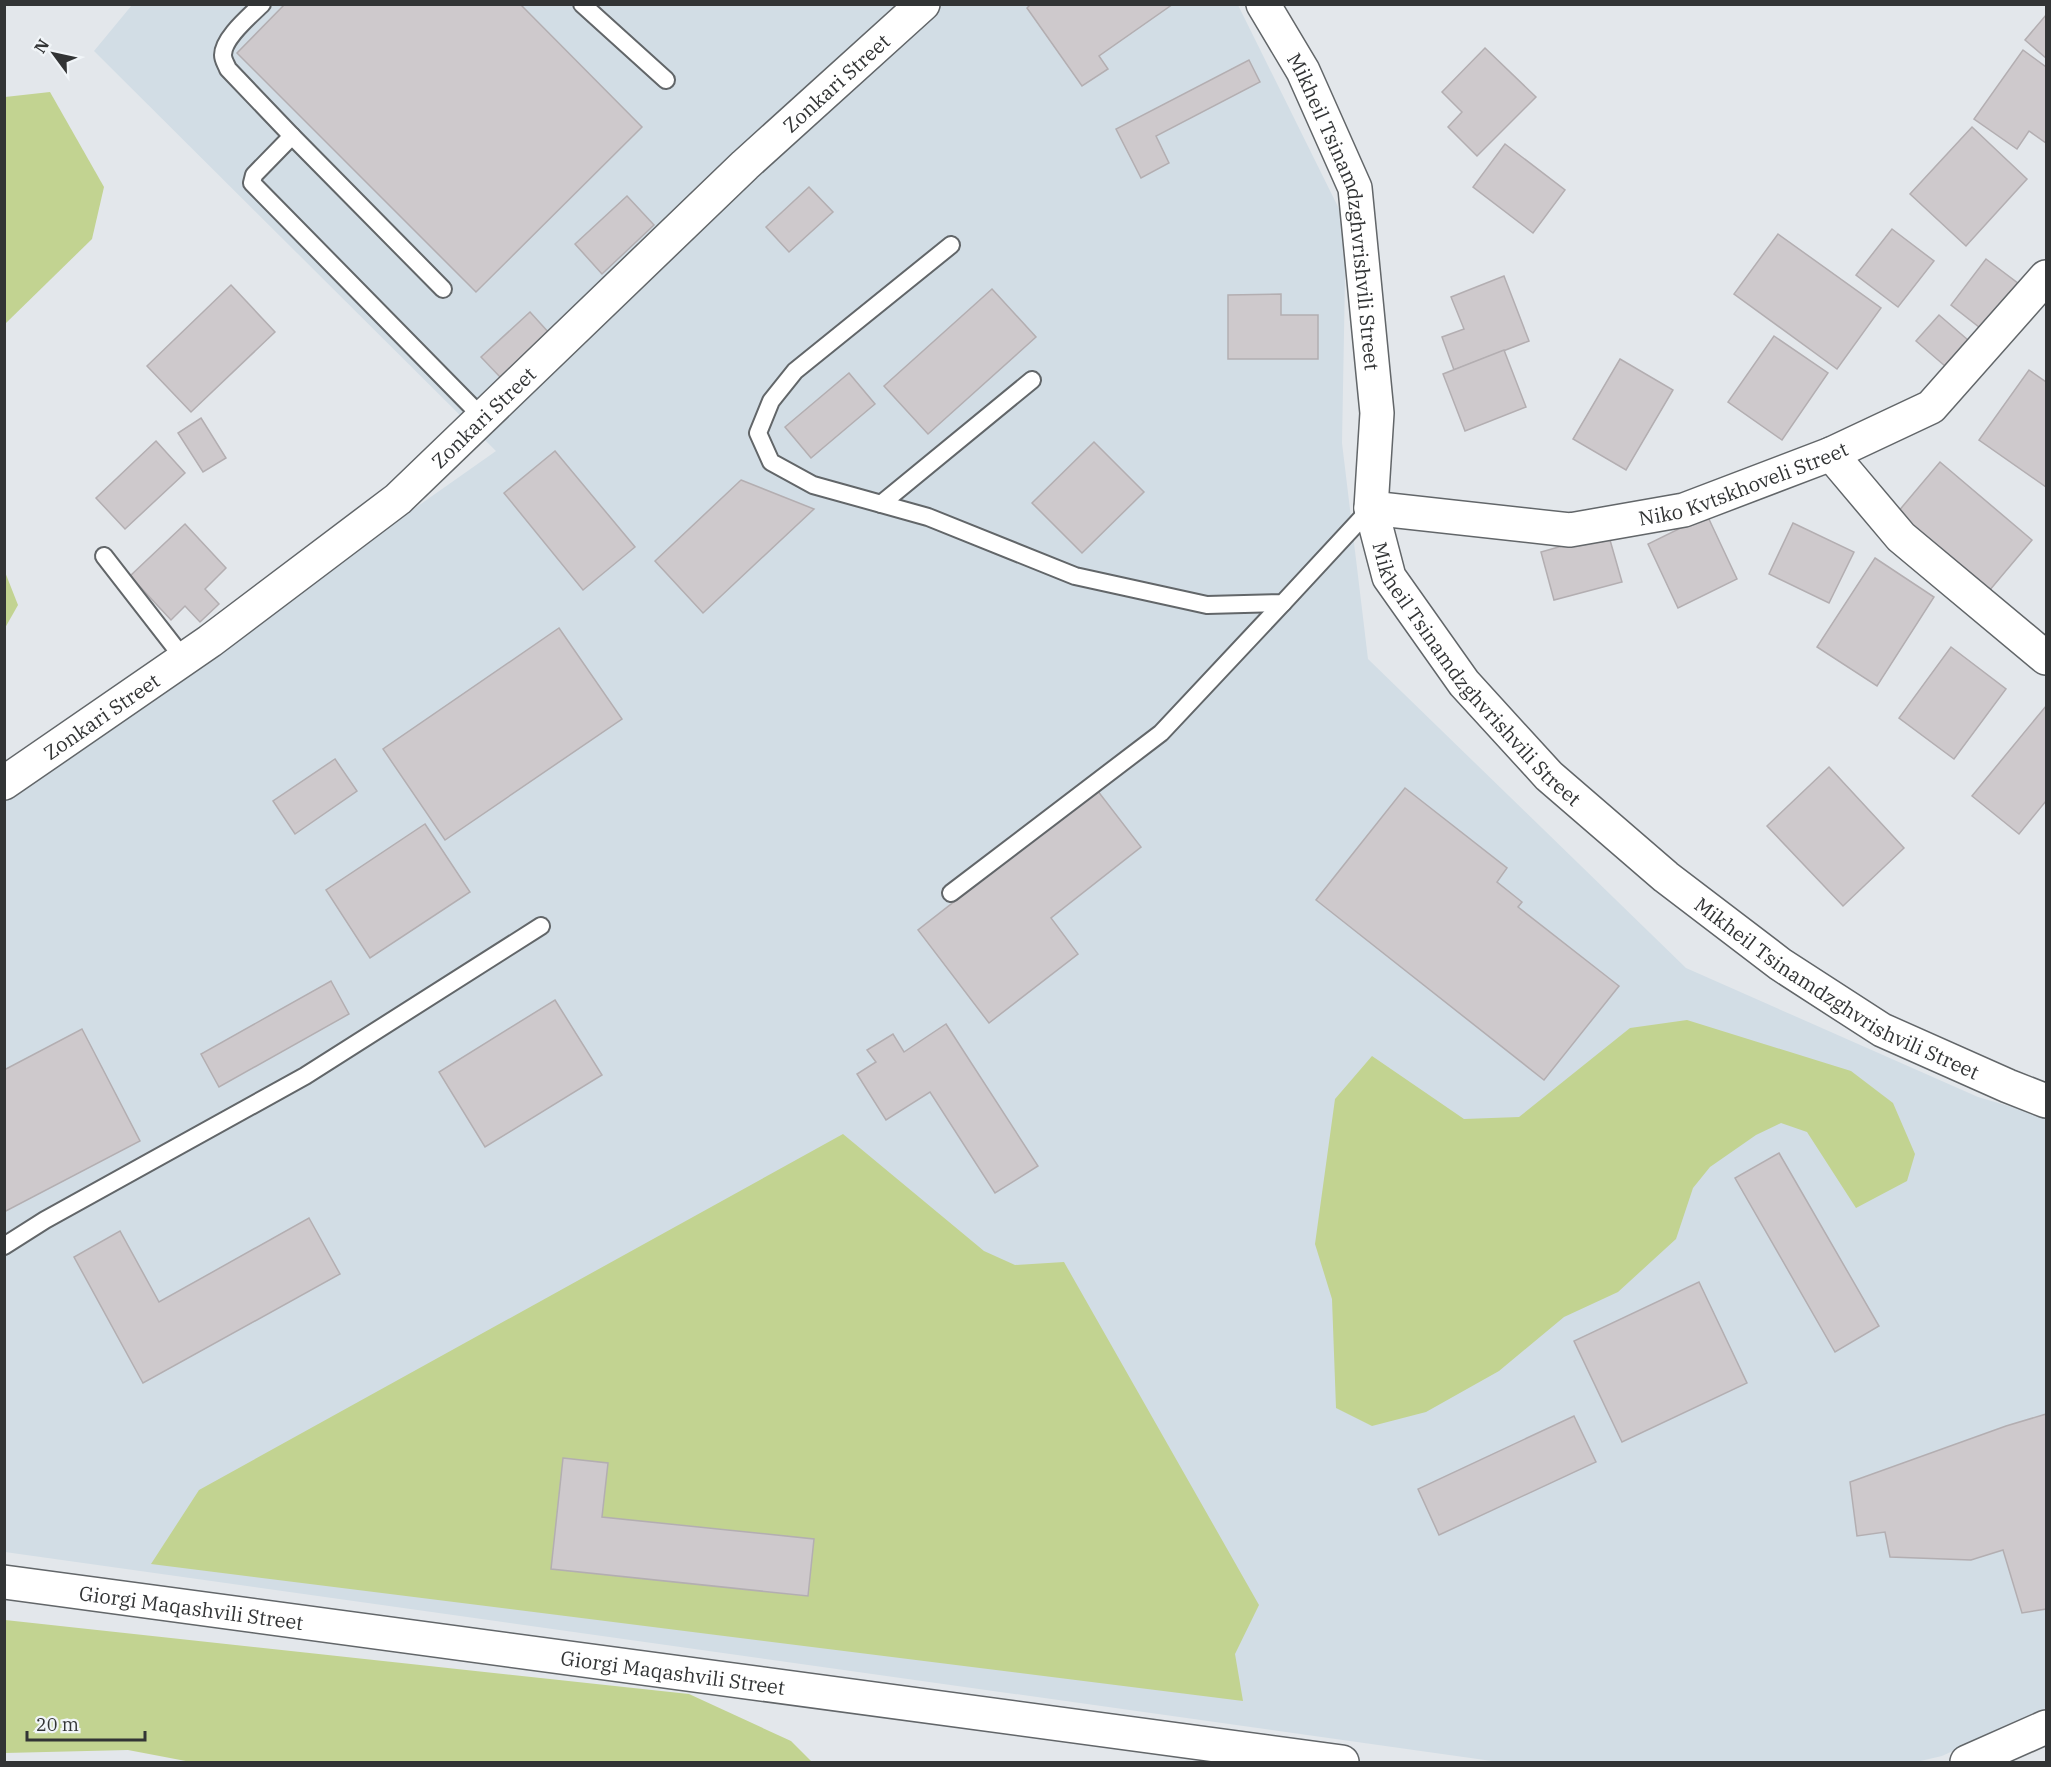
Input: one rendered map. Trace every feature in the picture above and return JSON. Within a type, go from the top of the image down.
[{"type":"street","name":"Zonkari Street","points":[[4,783],[184,659],[398,499],[745,165],[923,4]]},
{"type":"street","name":"Mikheil Tsinamdzghvrishvili Street","points":[[1263,4],[1303,71],[1355,188],[1377,413],[1371,508],[1389,577],[1464,683],[1549,776],[1666,877],[1780,964],[1882,1030],[2046,1101]]},
{"type":"street","name":"Niko Kvtskhoveli Street","points":[[1371,508],[1570,531],[1684,510],[1831,454],[1931,407],[2046,277]]},
{"type":"street","points":[[1831,454],[1901,537],[2046,658]]},
{"type":"street","name":"Giorgi Maqashvili Street","points":[[4,1582],[1342,1762]]},
{"type":"street","points":[[1967,1762],[2046,1727]]},
{"type":"lane","points":[[262,4],[236,30],[224,46],[222,57],[228,69],[443,289]]},
{"type":"lane","points":[[582,4],[666,80]]},
{"type":"lane","points":[[292,136],[254,175],[252,183],[483,418]]},
{"type":"lane","points":[[951,245],[795,372],[771,401],[758,433],[771,462],[813,485],[928,517],[1075,576],[1207,604],[1283,603]]},
{"type":"lane","points":[[881,504],[1032,380]]},
{"type":"lane","points":[[951,893],[1161,733],[1371,508]]},
{"type":"lane","points":[[104,556],[184,659]]},
{"type":"lane","points":[[4,1246],[45,1220],[306,1076],[541,926]]},
{"type":"shaded area","points":[[132,5],[1238,5],[1346,223],[1342,443],[1368,659],[1686,968],[1978,1097],[2046,1117],[2046,1708],[1942,1756],[1916,1762],[1499,1762],[5,1552],[5,797],[496,451],[94,51]]},
{"type":"green space","points":[[50,92],[104,187],[92,239],[5,324],[5,97]]},
{"type":"green space","points":[[5,572],[18,605],[4,628]]},
{"type":"green space","points":[[1687,1020],[1851,1071],[1893,1103],[1915,1154],[1907,1181],[1856,1208],[1807,1132],[1781,1123],[1756,1135],[1710,1167],[1693,1188],[1676,1239],[1618,1292],[1564,1317],[1499,1371],[1426,1412],[1372,1426],[1336,1408],[1332,1299],[1315,1244],[1335,1099],[1372,1056],[1464,1119],[1519,1117],[1630,1028]]},
{"type":"green space","points":[[843,1134],[984,1251],[1015,1265],[1064,1262],[1259,1605],[1235,1654],[1243,1701],[151,1564],[199,1490]]},
{"type":"green space","points":[[5,1620],[689,1694],[791,1741],[812,1762],[191,1762],[128,1750],[5,1753]]},
{"type":"building","points":[[285,4],[520,4],[642,127],[476,292],[237,53]]},
{"type":"building","points":[[1031,4],[1173,4],[1099,56],[1108,69],[1082,86],[1027,8]]},
{"type":"building","points":[[2046,15],[2046,58],[2025,40]]},
{"type":"building","points":[[1485,48],[1536,97],[1477,156],[1448,127],[1462,112],[1442,92]]},
{"type":"building","points":[[2023,50],[2046,67],[2046,143],[2029,131],[2017,149],[1974,119]]},
{"type":"building","points":[[1249,60],[1260,82],[1156,136],[1169,163],[1141,178],[1116,129]]},
{"type":"building","points":[[1972,127],[2027,179],[1966,246],[1910,194]]},
{"type":"building","points":[[1505,144],[1565,190],[1533,233],[1473,187]]},
{"type":"building","points":[[809,187],[833,212],[789,252],[766,227]]},
{"type":"building","points":[[627,196],[654,225],[602,274],[575,244]]},
{"type":"building","points":[[1892,229],[1934,261],[1898,307],[1856,275]]},
{"type":"building","points":[[1778,234],[1881,308],[1837,369],[1734,294]]},
{"type":"building","points":[[1986,259],[2019,284],[1984,331],[1951,305]]},
{"type":"building","points":[[1504,276],[1529,341],[1454,370],[1442,337],[1464,329],[1451,297]]},
{"type":"building","points":[[231,285],[275,332],[191,412],[147,366]]},
{"type":"building","points":[[992,289],[1036,337],[928,434],[884,386]]},
{"type":"building","points":[[1281,294],[1281,315],[1318,315],[1318,359],[1228,359],[1228,295]]},
{"type":"building","points":[[530,312],[550,334],[501,378],[481,357]]},
{"type":"building","points":[[1939,315],[1968,340],[1945,366],[1916,341]]},
{"type":"building","points":[[1774,336],[1828,373],[1782,440],[1728,402]]},
{"type":"building","points":[[1504,350],[1526,407],[1465,431],[1443,374]]},
{"type":"building","points":[[1620,359],[1673,390],[1626,470],[1573,439]]},
{"type":"building","points":[[2029,370],[2046,382],[2046,487],[1979,440]]},
{"type":"building","points":[[849,373],[875,404],[811,458],[785,427]]},
{"type":"building","points":[[201,418],[226,458],[203,472],[178,433]]},
{"type":"building","points":[[156,441],[185,473],[125,529],[96,498]]},
{"type":"building","points":[[1094,442],[1144,492],[1082,553],[1032,503]]},
{"type":"building","points":[[555,451],[635,547],[583,590],[504,493]]},
{"type":"building","points":[[1940,462],[2032,540],[1989,591],[1897,513]]},
{"type":"building","points":[[741,480],[814,509],[703,613],[655,561]]},
{"type":"building","points":[[1707,515],[1737,579],[1678,608],[1648,544]]},
{"type":"building","points":[[1793,523],[1854,552],[1829,603],[1769,574]]},
{"type":"building","points":[[185,524],[226,568],[205,589],[219,604],[200,622],[185,606],[171,620],[130,576]]},
{"type":"building","points":[[1608,533],[1622,582],[1554,600],[1541,552]]},
{"type":"building","points":[[1875,558],[1934,597],[1877,686],[1817,647]]},
{"type":"building","points":[[559,628],[622,719],[445,840],[383,749]]},
{"type":"building","points":[[1951,647],[2006,689],[1954,759],[1899,718]]},
{"type":"building","points":[[2046,706],[2046,801],[2019,834],[1972,796]]},
{"type":"building","points":[[335,759],[357,791],[295,834],[273,801]]},
{"type":"building","points":[[1829,767],[1904,848],[1843,906],[1767,826]]},
{"type":"building","points":[[1405,788],[1507,868],[1497,882],[1522,902],[1518,907],[1619,986],[1544,1080],[1316,900]]},
{"type":"building","points":[[1097,790],[1141,847],[1051,918],[1078,954],[989,1023],[918,930]]},
{"type":"building","points":[[425,824],[470,892],[370,958],[326,890]]},
{"type":"building","points":[[331,981],[349,1014],[219,1087],[201,1054]]},
{"type":"building","points":[[555,1000],[602,1075],[485,1147],[439,1072]]},
{"type":"building","points":[[946,1024],[1038,1166],[995,1193],[930,1092],[886,1120],[857,1074],[876,1062],[867,1050],[893,1034],[904,1052]]},
{"type":"building","points":[[82,1029],[140,1141],[4,1212],[4,1070]]},
{"type":"building","points":[[1779,1153],[1879,1326],[1835,1352],[1735,1178]]},
{"type":"building","points":[[309,1218],[340,1274],[143,1383],[74,1257],[120,1231],[159,1302]]},
{"type":"building","points":[[1699,1282],[1747,1383],[1622,1442],[1574,1341]]},
{"type":"building","points":[[2046,1414],[2046,1609],[2022,1613],[2003,1550],[1971,1560],[1890,1557],[1885,1532],[1857,1536],[1850,1482]]},
{"type":"building","points":[[1574,1416],[1596,1462],[1439,1535],[1418,1489]]},
{"type":"building","points":[[563,1458],[608,1463],[602,1517],[814,1539],[808,1596],[551,1569]]}]
